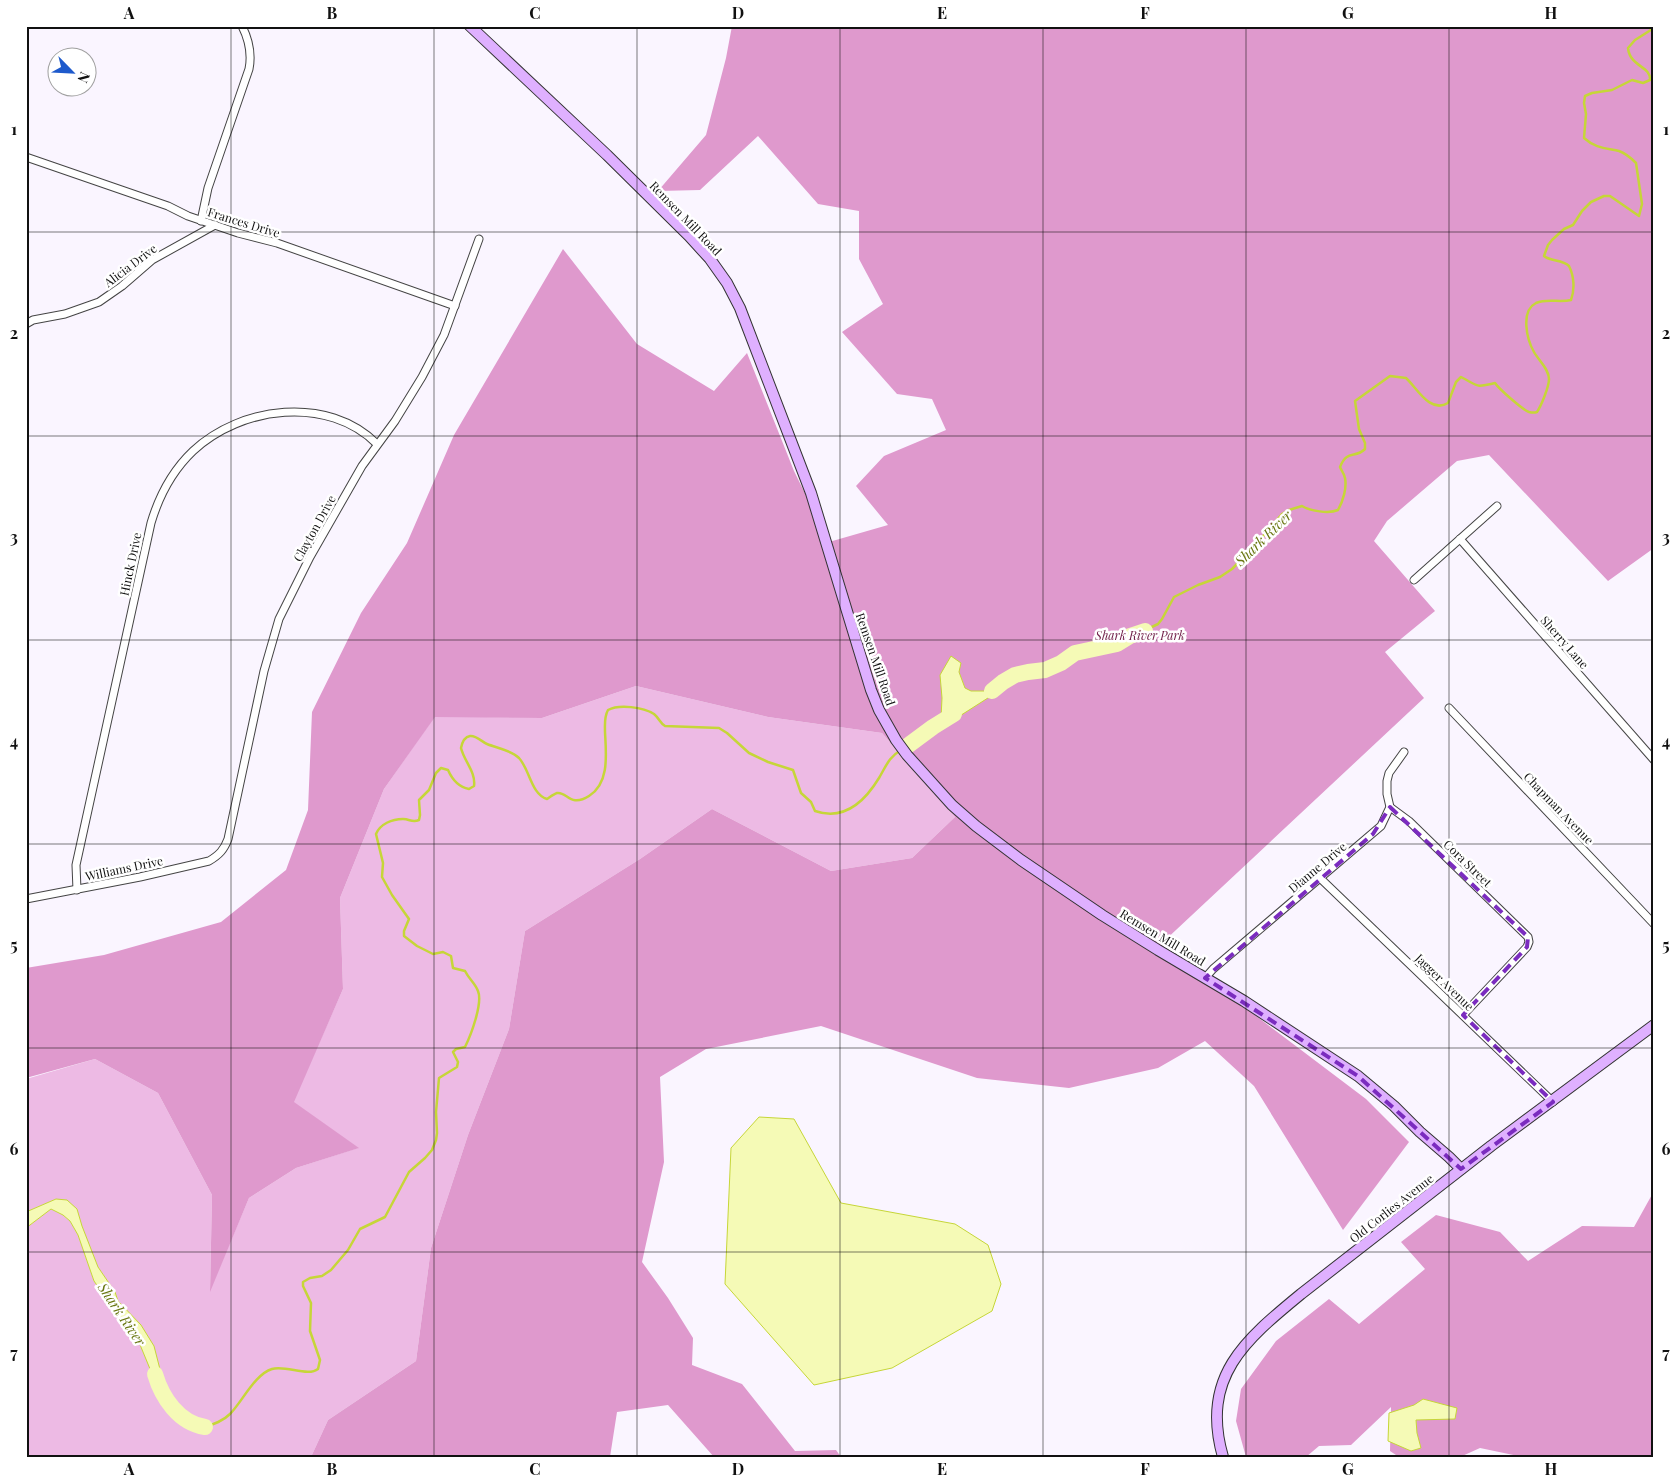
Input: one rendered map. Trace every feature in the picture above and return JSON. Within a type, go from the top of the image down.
[{"type":"street","points":[[201,221],[208,188],[250,64],[248,39],[242,26]]},
{"type":"street","name":"Remsen Mill Road","points":[[470,26],[607,155],[689,236],[710,259],[727,283],[740,308],[811,493],[866,677],[879,710],[907,755],[952,805],[995,841],[1102,915],[1244,1001],[1358,1076],[1394,1106],[1461,1170]]},
{"type":"street","name":"Frances Drive","points":[[26,157],[168,206],[201,221],[277,243],[455,306]]},
{"type":"street","name":"Alicia Drive","points":[[28,320],[65,314],[99,302],[122,286],[152,260],[215,225]]},
{"type":"street","name":"Clayton Drive","points":[[223,850],[228,839],[264,671],[279,618],[310,557],[362,466],[395,420],[422,377],[444,336],[479,238]]},
{"type":"street","name":"Hinck Drive","points":[[77,890],[76,865],[151,523],[160,498],[173,474],[193,451],[215,434],[241,421],[270,414],[300,412],[331,418],[346,423],[366,434],[377,444]]},
{"type":"street","points":[[1414,580],[1497,506]]},
{"type":"street","name":"Sherry Lane","points":[[1460,539],[1654,760]]},
{"type":"street","name":"Chapman Avenue","points":[[1449,708],[1654,924]]},
{"type":"street","points":[[1390,807],[1387,781],[1394,765],[1404,752]]},
{"type":"street","name":"Dianne Drive","points":[[1206,978],[1213,969],[1381,826],[1390,807]]},
{"type":"street","name":"Cora Street","points":[[1390,807],[1409,821],[1528,937],[1527,947],[1463,1015]]},
{"type":"street","name":"Williams Drive","points":[[26,899],[77,890],[209,861],[223,850]]},
{"type":"street","name":"Jagger Avenue","points":[[1321,879],[1553,1102]]},
{"type":"street","name":"Old Corlies Avenue","points":[[1223,1457],[1216,1422],[1218,1395],[1229,1367],[1249,1340],[1301,1294],[1461,1170],[1654,1025]]},
{"type":"highlighted area","points":[[1390,807],[1528,937],[1527,947],[1463,1015],[1553,1102],[1461,1169],[1358,1076],[1205,978],[1373,834]]},
{"type":"shaded area","points":[[636,686],[768,717],[882,733],[955,817],[912,858],[831,871],[712,809],[640,859],[525,931],[509,1029],[468,1135],[431,1248],[416,1361],[328,1420],[311,1457],[26,1457],[26,1228],[51,1209],[70,1221],[78,1235],[94,1281],[106,1298],[116,1306],[119,1316],[127,1327],[136,1335],[162,1397],[163,1381],[141,1325],[118,1301],[115,1292],[98,1267],[81,1226],[77,1209],[56,1199],[26,1212],[26,1079],[95,1059],[158,1093],[212,1195],[210,1290],[249,1198],[296,1168],[358,1148],[293,1102],[343,989],[340,898],[384,789],[435,716],[542,718]]},
{"type":"green space","name":"Shark River Park","points":[[732,26],[1654,26],[1654,548],[1608,581],[1489,455],[1457,461],[1387,521],[1374,541],[1435,611],[1385,652],[1424,698],[1161,944],[1366,1099],[1409,1142],[1343,1230],[1254,1086],[1205,1041],[1158,1068],[1069,1088],[977,1078],[821,1026],[706,1049],[660,1077],[664,1162],[642,1262],[668,1298],[693,1338],[692,1365],[742,1384],[795,1451],[836,1450],[841,1457],[714,1457],[668,1405],[617,1412],[610,1457],[311,1457],[328,1420],[416,1361],[431,1248],[468,1135],[509,1029],[525,931],[640,859],[712,809],[831,871],[912,858],[955,817],[882,733],[768,717],[636,686],[542,718],[435,717],[384,789],[340,898],[343,989],[294,1102],[359,1148],[296,1168],[249,1198],[210,1292],[212,1195],[158,1093],[95,1059],[26,1078],[26,968],[104,955],[221,922],[286,870],[308,810],[312,712],[361,613],[407,543],[454,435],[563,249],[637,344],[714,391],[747,353],[794,471],[829,542],[888,525],[856,486],[884,456],[946,430],[932,399],[897,394],[842,332],[883,304],[859,259],[859,211],[818,204],[758,136],[700,190],[658,191],[706,135],[726,58]]},
{"type":"green space","points":[[1654,1191],[1654,1457],[1523,1457],[1480,1448],[1460,1457],[1399,1457],[1390,1451],[1391,1407],[1351,1445],[1319,1446],[1306,1457],[1246,1457],[1236,1421],[1241,1389],[1276,1341],[1329,1299],[1359,1324],[1425,1269],[1401,1242],[1436,1215],[1500,1232],[1528,1261],[1582,1226],[1634,1227]]},
{"type":"water","points":[[951,656],[961,663],[959,672],[965,688],[971,691],[984,691],[998,681],[1008,678],[1010,686],[941,728],[935,726],[941,718],[940,675]]},
{"type":"water","points":[[759,1117],[794,1119],[841,1203],[955,1224],[988,1245],[1001,1284],[992,1311],[892,1368],[814,1385],[725,1284],[731,1148]]},
{"type":"water","points":[[56,1199],[67,1200],[77,1209],[98,1267],[115,1292],[118,1301],[141,1325],[154,1346],[163,1381],[162,1398],[136,1335],[127,1327],[119,1316],[116,1306],[106,1298],[94,1281],[78,1235],[70,1221],[51,1209],[26,1228],[26,1212]]},
{"type":"water","points":[[1423,1399],[1457,1408],[1455,1419],[1416,1420],[1421,1448],[1411,1451],[1388,1441],[1389,1413],[1414,1405]]},
{"type":"waterway","name":"Shark River","points":[[1008,678],[1063,662],[1089,651],[1120,644],[1158,624],[1174,597],[1220,577],[1232,569],[1282,514],[1289,510],[1302,506],[1320,511],[1330,512],[1338,510],[1343,499],[1345,486],[1345,476],[1340,467],[1345,458],[1365,449],[1365,443],[1359,429],[1355,401],[1390,376],[1406,378],[1424,398],[1435,405],[1448,403],[1456,382],[1461,377],[1477,385],[1495,383],[1511,399],[1526,410],[1532,413],[1537,412],[1548,387],[1549,375],[1534,352],[1529,340],[1526,326],[1528,312],[1536,303],[1571,300],[1573,287],[1569,266],[1544,256],[1548,245],[1564,229],[1573,225],[1582,211],[1591,202],[1604,196],[1610,196],[1639,216],[1642,204],[1636,163],[1619,151],[1596,146],[1584,138],[1585,96],[1612,90],[1632,80],[1643,83],[1650,80],[1647,72],[1632,59],[1628,48],[1635,40],[1654,28]]},
{"type":"waterway","name":"Shark River","points":[[992,691],[1015,675],[1045,670],[1061,663],[1075,653],[1117,644],[1130,636],[1145,631]]},
{"type":"waterway","name":"Shark River","points":[[205,1427],[230,1414],[254,1382],[266,1372],[278,1368],[309,1372],[318,1369],[320,1360],[310,1331],[311,1303],[303,1282],[310,1278],[322,1276],[331,1270],[348,1250],[360,1229],[385,1217],[409,1172],[432,1150],[436,1140],[439,1078],[457,1067],[458,1062],[453,1052],[456,1049],[465,1047],[476,1019],[479,996],[477,988],[465,971],[453,968],[451,956],[443,952],[433,954],[417,946],[404,936],[409,919],[382,877],[383,863],[376,834],[380,827],[391,821],[403,819],[419,820],[419,800],[429,790],[436,773],[441,768],[448,770],[462,786],[469,789],[474,786],[472,771],[461,748],[465,739],[470,736],[474,737],[516,755],[523,763],[537,792],[547,799],[556,793],[560,793],[573,800],[583,799],[596,790],[604,776],[606,758],[605,721],[608,710],[618,707],[638,708],[654,714],[665,726],[719,728],[749,753],[768,762],[793,770],[801,793],[811,802],[815,811],[826,813],[835,813],[853,807],[867,794],[891,759],[901,750]]},
{"type":"waterway","name":"Shark River","points":[[906,747],[954,714]]},
{"type":"waterway","name":"Shark River","points":[[155,1374],[162,1392],[173,1408],[187,1420],[205,1427]]}]
